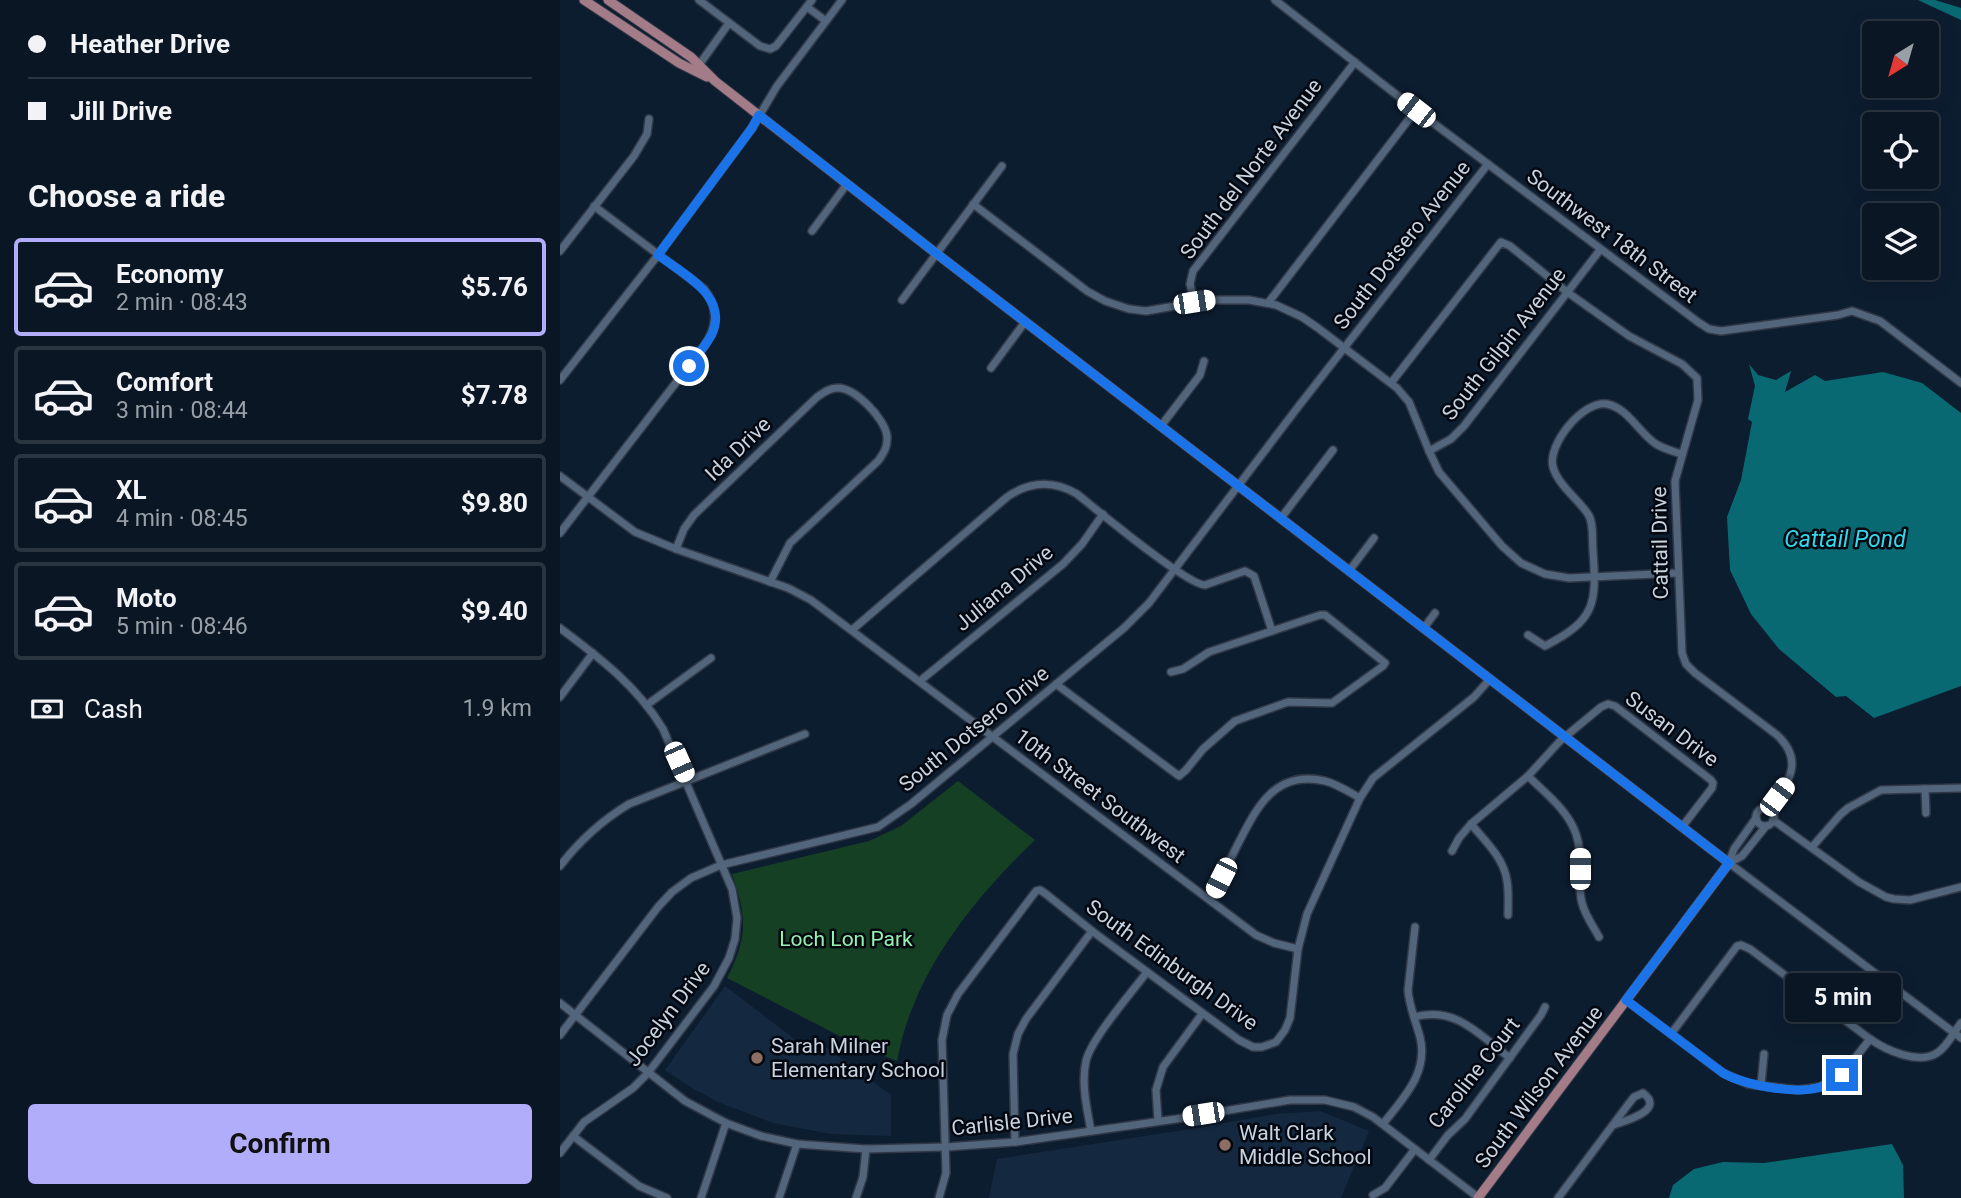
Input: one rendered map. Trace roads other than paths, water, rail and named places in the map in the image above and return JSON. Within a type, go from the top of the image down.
[{"type":"main road","points":[[584,0],[679,63],[715,81]]},
{"type":"main road","points":[[608,0],[691,57],[715,81],[937,254],[1729,863]]},
{"type":"main road","name":"South Wilson Avenue","points":[[1478,1198],[1729,863]]},
{"type":"street","points":[[560,380],[658,255],[744,139],[777,86],[842,0]]},
{"type":"street","name":"Southwest 18th Street","points":[[1275,0],[1600,250],[1709,329],[1721,331],[1852,311],[1881,321],[1961,383]]},
{"type":"street","points":[[705,2],[760,46],[771,49],[809,3],[826,21]]},
{"type":"street","points":[[699,65],[729,23]]},
{"type":"street","name":"South del Norte Avenue","points":[[1194,302],[1190,284],[1194,271],[1354,62]]},
{"type":"street","points":[[1268,303],[1416,110]]},
{"type":"street","points":[[560,251],[634,156],[647,134],[649,119]]},
{"type":"street","name":"South Dotsero Avenue","points":[[1344,348],[1488,164]]},
{"type":"street","points":[[902,300],[1002,166]]},
{"type":"street","points":[[812,231],[847,184]]},
{"type":"street","points":[[973,204],[1087,291],[1105,301],[1146,311],[1194,302],[1230,299],[1268,303],[1302,317],[1391,383],[1409,402],[1439,472],[1502,547],[1538,572],[1569,578],[1678,573]]},
{"type":"street","points":[[560,533],[705,345],[712,334],[716,318],[715,310],[704,289],[594,206]]},
{"type":"street","points":[[1391,383],[1499,243],[1510,246],[1567,292]]},
{"type":"street","name":"South Gilpin Avenue","points":[[1429,451],[1448,442],[1455,435],[1600,250]]},
{"type":"street","name":"Cattail Drive","points":[[1567,292],[1629,336],[1682,364],[1697,378],[1698,400],[1674,486],[1682,647],[1686,664],[1695,673],[1787,745],[1791,777],[1769,809]]},
{"type":"street","points":[[991,368],[1025,322]]},
{"type":"street","name":"South Dotsero Drive","points":[[560,1035],[658,907],[691,878],[721,865],[878,827],[911,804],[1124,628],[1149,603],[1344,348]]},
{"type":"street","points":[[1161,426],[1200,375],[1204,361]]},
{"type":"street","name":"Ida Drive","points":[[676,548],[694,515],[817,397],[828,390],[848,390],[858,396],[881,420],[886,432],[886,447],[878,461],[790,543],[770,582]]},
{"type":"street","points":[[1528,635],[1545,646],[1561,638],[1579,624],[1594,598],[1590,518],[1558,477],[1552,465],[1553,450],[1582,412],[1594,405],[1604,404],[1620,409],[1656,444],[1681,454]]},
{"type":"street","points":[[1281,518],[1333,450]]},
{"type":"street","name":"10th Street Southwest","points":[[560,476],[635,532],[811,600],[1255,935],[1298,949]]},
{"type":"street","points":[[852,630],[998,504],[1023,487],[1042,484],[1068,489],[1174,569],[1200,585],[1249,572],[1254,576],[1272,631]]},
{"type":"street","name":"Juliana Drive","points":[[919,681],[1063,564],[1083,544],[1103,514]]},
{"type":"street","points":[[1349,571],[1374,538]]},
{"type":"street","points":[[1424,628],[1435,613]]},
{"type":"street","points":[[1055,684],[1174,774],[1181,776],[1203,749],[1235,721],[1289,702],[1338,701],[1384,665],[1383,660],[1325,615],[1317,615],[1209,652],[1183,668],[1171,671]]},
{"type":"street","name":"Jocelyn Drive","points":[[560,628],[624,678],[648,704],[687,781],[732,889],[737,918],[735,939],[729,958],[714,986],[648,1073],[633,1088],[584,1122],[560,1153]]},
{"type":"street","points":[[560,697],[593,653]]},
{"type":"street","points":[[648,704],[711,658]]},
{"type":"street","name":"South Edinburgh Drive","points":[[939,1198],[946,1173],[942,1040],[947,1015],[958,993],[1038,890],[1202,1014],[1249,1045],[1272,1045],[1282,1034],[1290,1018],[1298,949],[1307,914],[1360,798],[1373,778],[1475,697],[1490,679]]},
{"type":"street","name":"Susan Drive","points":[[1565,737],[1601,707],[1612,704],[1709,777],[1713,783],[1712,788],[1682,827]]},
{"type":"street","points":[[560,866],[589,833],[615,813],[640,800],[805,734]]},
{"type":"street","points":[[1452,851],[1471,824],[1528,776],[1565,737]]},
{"type":"street","points":[[1528,776],[1563,811],[1576,832],[1580,849],[1581,902],[1600,937]]},
{"type":"street","points":[[1210,900],[1256,810],[1273,791],[1285,784],[1312,780],[1331,784],[1360,798]]},
{"type":"street","points":[[1812,847],[1840,815],[1865,797],[1881,790],[1961,788]]},
{"type":"street","points":[[1924,789],[1926,813]]},
{"type":"street","points":[[1773,820],[1766,826],[1759,824],[1756,818],[1760,810],[1769,809],[1773,820],[1877,894],[1894,900],[1910,900],[1961,887]]},
{"type":"street","name":"South Wilson Avenue","points":[[1729,863],[1734,849],[1756,818]]},
{"type":"street","points":[[1471,824],[1503,866],[1508,883],[1508,915]]},
{"type":"street","name":"South Wilson Avenue","points":[[1729,863],[1742,856],[1766,826]]},
{"type":"street","points":[[1729,863],[1957,1035]]},
{"type":"street","points":[[1383,1124],[1411,1088],[1422,1053],[1408,990],[1415,927]]},
{"type":"street","points":[[1015,1142],[1013,1054],[1018,1034],[1026,1019],[1092,931]]},
{"type":"street","points":[[1671,1034],[1737,946],[1741,945],[1891,1052],[1925,1056],[1938,1053],[1957,1035],[1961,1023]]},
{"type":"street","points":[[1091,1131],[1084,1093],[1087,1058],[1097,1039],[1147,972]]},
{"type":"street","points":[[1626,1000],[1723,1073],[1740,1082],[1798,1090],[1820,1087],[1834,1081],[1849,1068],[1870,1039]]},
{"type":"street","name":"Carlisle Drive","points":[[560,1003],[685,1101],[726,1123],[761,1136],[797,1144],[866,1149],[1015,1142],[1282,1101],[1313,1099],[1354,1107],[1383,1124],[1478,1198]]},
{"type":"street","name":"Caroline Court","points":[[1429,1160],[1448,1135],[1465,1119],[1545,1007]]},
{"type":"street","points":[[1414,1017],[1438,1013],[1456,1018],[1510,1058]]},
{"type":"street","points":[[1158,1120],[1156,1090],[1163,1067],[1202,1014]]},
{"type":"street","points":[[1761,1085],[1764,1054]]},
{"type":"street","points":[[1558,1198],[1634,1097],[1643,1093],[1648,1096],[1650,1107],[1645,1112],[1613,1125]]},
{"type":"street","points":[[701,1198],[726,1123]]},
{"type":"street","points":[[573,1136],[639,1186],[667,1198]]},
{"type":"street","points":[[779,1198],[797,1144]]},
{"type":"street","points":[[856,1198],[863,1177],[866,1149]]},
{"type":"street","name":"Caroline Court","points":[[1373,1195],[1385,1188],[1415,1149]]},
{"type":"water","points":[[1918,0],[1935,0],[1961,8],[1961,20]]},
{"type":"water","name":"Cattail Pond","points":[[1749,364],[1758,375],[1776,380],[1791,371],[1785,392],[1815,375],[1825,381],[1883,372],[1922,383],[1961,413],[1961,686],[1874,718],[1846,696],[1836,697],[1779,649],[1751,614],[1730,570],[1727,517],[1741,480],[1752,422],[1748,419],[1755,386]]},
{"type":"water","points":[[1892,1144],[1903,1165],[1904,1198],[1669,1198],[1673,1185],[1694,1169],[1723,1162],[1764,1163]]},
{"type":"place","name":"Sarah Milner Elementary School","points":[[757,1058]]},
{"type":"place","name":"Walt Clark Middle School","points":[[1225,1145]]},
{"type":"park label","name":"Loch Lon Park","points":[[846,939]]}]
